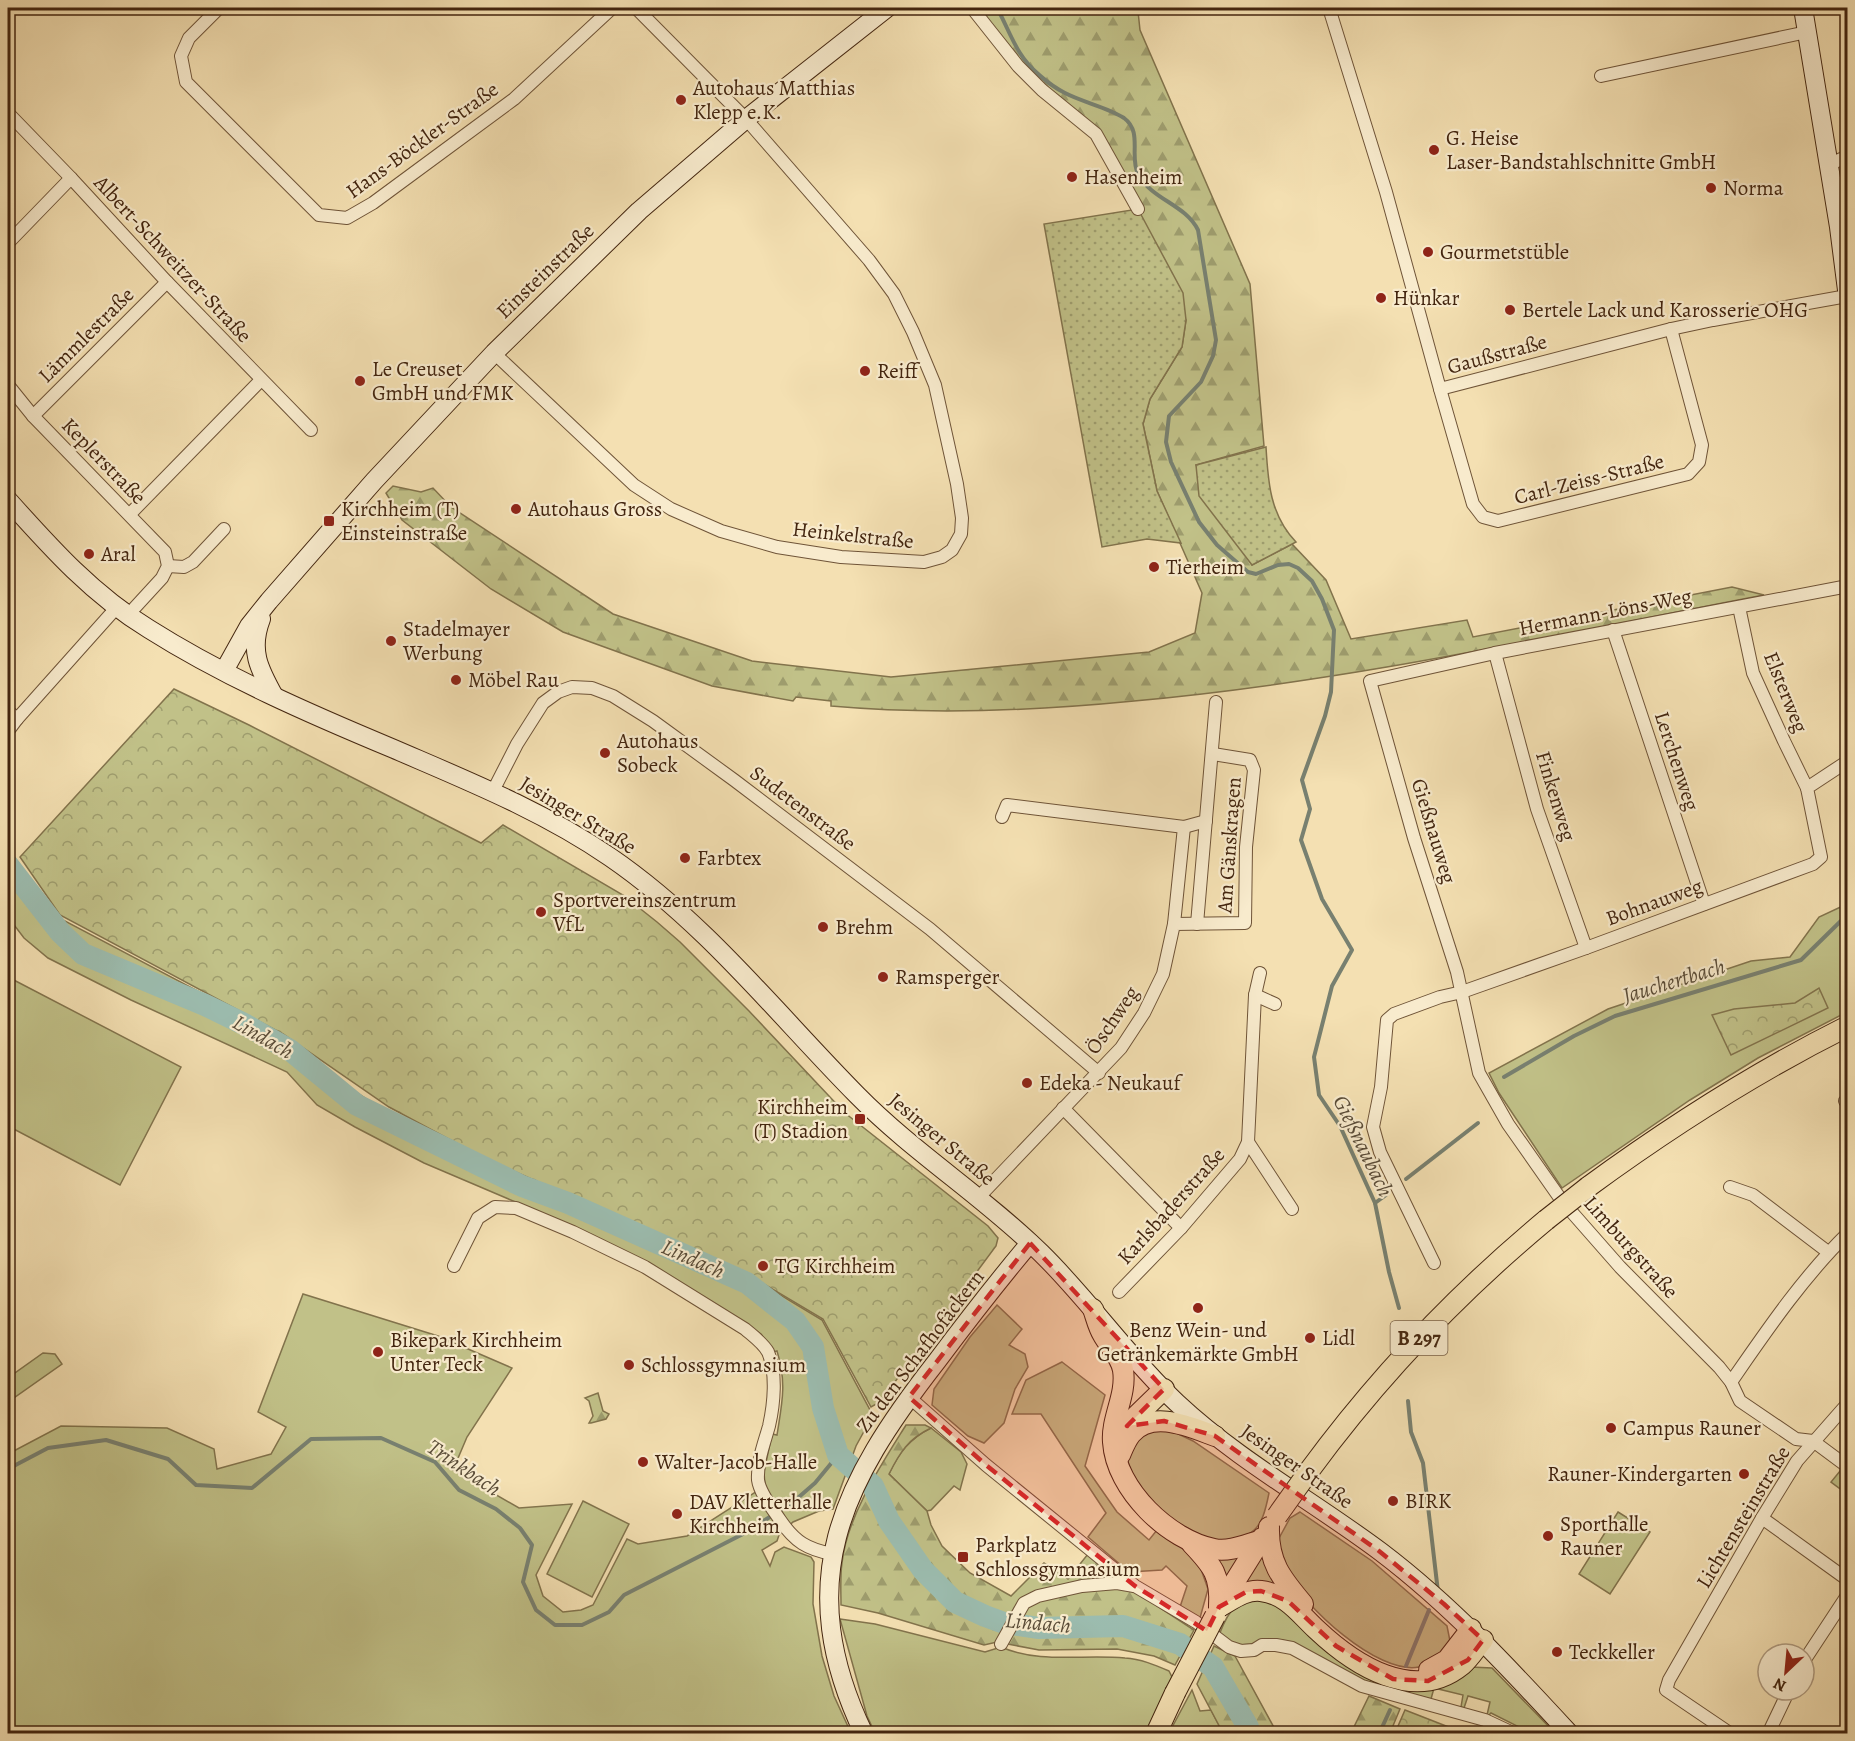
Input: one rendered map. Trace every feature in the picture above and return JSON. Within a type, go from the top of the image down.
[{"type":"main road","name":"Einsteinstraße","points":[[224,671],[249,626],[269,601],[374,481],[494,353],[639,211],[746,119],[886,8]]},
{"type":"main road","points":[[1803,8],[1839,227],[1847,297]]},
{"type":"main road","name":"Jesinger Straße","points":[[8,500],[63,561],[122,611],[147,628],[274,696],[493,791],[545,817],[608,855],[679,911],[861,1099],[918,1151],[1030,1243],[1093,1309],[1160,1385],[1215,1436],[1254,1466],[1379,1551],[1477,1634],[1570,1734]]},
{"type":"main road","name":"Einsteinstraße","points":[[269,601],[255,636],[260,671],[274,696]]},
{"type":"main road","name":"B 297","points":[[1156,1734],[1217,1611],[1269,1528],[1309,1471],[1364,1400],[1427,1329],[1498,1261],[1587,1187],[1712,1102],[1767,1069],[1848,1026]]},
{"type":"main road","name":"Zu den Schafhofäckern","points":[[864,1734],[843,1680],[835,1649],[829,1603],[832,1554],[846,1506],[871,1454],[909,1397],[1030,1243]]},
{"type":"main road","points":[[1093,1309],[1102,1333],[1122,1367],[1124,1384],[1117,1453]]},
{"type":"main road","points":[[1160,1385],[1128,1409],[1119,1423],[1117,1453],[1120,1471],[1141,1502],[1155,1517],[1190,1542],[1213,1566],[1220,1592],[1217,1611]]},
{"type":"main road","points":[[1117,1453],[1131,1434],[1150,1423],[1164,1421],[1183,1424],[1215,1436]]},
{"type":"main road","points":[[1190,1542],[1216,1550],[1226,1550],[1269,1528],[1271,1557],[1276,1569],[1289,1588],[1320,1623],[1339,1640],[1376,1663],[1406,1673],[1420,1673],[1434,1668],[1477,1634]]},
{"type":"main road","points":[[1217,1611],[1246,1592],[1261,1591],[1274,1594],[1288,1601],[1317,1630],[1353,1658],[1381,1674],[1405,1681],[1428,1681],[1453,1671],[1468,1660],[1477,1634]]},
{"type":"street","name":"Hans-Böckler-Straße","points":[[219,8],[189,38],[181,56],[186,82],[319,215],[347,218],[373,203],[514,99],[612,8]]},
{"type":"street","name":"Heinkelstraße","points":[[494,353],[634,485],[654,500],[721,531],[777,547],[841,557],[924,562],[942,557],[952,550],[960,534],[962,518],[957,484],[935,385],[894,294],[869,260],[746,119],[636,8]]},
{"type":"street","points":[[972,8],[1017,66],[1042,90],[1096,134],[1138,209]]},
{"type":"street","name":"Gaußstraße","points":[[1329,8],[1386,192],[1440,389],[1671,329],[1847,297]]},
{"type":"street","points":[[1601,76],[1806,32]]},
{"type":"street","name":"Albert-Schweitzer-Straße","points":[[8,113],[167,282],[311,430]]},
{"type":"street","points":[[1828,165],[1848,156]]},
{"type":"street","points":[[8,243],[71,178]]},
{"type":"street","name":"Lämmlestraße","points":[[33,416],[167,282]]},
{"type":"street","name":"Carl-Zeiss-Straße","points":[[1440,389],[1473,504],[1483,517],[1498,521],[1688,474],[1699,462],[1702,445],[1671,329]]},
{"type":"street","points":[[130,514],[261,380]]},
{"type":"street","name":"Keplerstraße","points":[[8,385],[33,416],[165,552],[168,566]]},
{"type":"street","points":[[8,730],[122,611],[162,578],[168,566],[184,567],[193,562],[224,529]]},
{"type":"street","name":"Hermann-Löns-Weg","points":[[1370,681],[1495,653],[1848,586]]},
{"type":"street","name":"Elsterweg","points":[[1739,607],[1753,673],[1808,788]]},
{"type":"street","name":"Lerchenweg","points":[[1613,630],[1704,904]]},
{"type":"street","name":"Finkenweg","points":[[1495,653],[1537,809],[1586,948]]},
{"type":"street","name":"Gießnauweg","points":[[1370,681],[1414,838],[1462,992]]},
{"type":"street","name":"Sudetenstraße","points":[[493,791],[517,744],[543,703],[558,692],[572,687],[592,688],[613,696],[653,721],[734,780],[930,929],[1099,1073]]},
{"type":"street","points":[[1174,924],[1197,924],[1216,702]]},
{"type":"street","points":[[8,711],[17,719]]},
{"type":"street","name":"Am Gänskragen","points":[[1197,924],[1245,923],[1246,847],[1254,770],[1250,760],[1213,754]]},
{"type":"street","points":[[1808,788],[1848,761]]},
{"type":"street","name":"Bohnauweg","points":[[1434,1263],[1380,1152],[1373,1127],[1381,1087],[1387,1020],[1394,1014],[1440,997],[1462,992],[1586,948],[1813,864],[1821,857],[1808,788]]},
{"type":"street","points":[[1002,817],[1007,806],[1184,827],[1206,821]]},
{"type":"street","name":"Öschweg","points":[[978,1198],[1099,1073],[1121,1048],[1144,1013],[1163,974],[1174,924],[1184,827]]},
{"type":"street","name":"Karlsbaderstraße","points":[[1119,1293],[1181,1228],[1240,1159],[1248,1142],[1255,995],[1260,973]]},
{"type":"street","name":"Limburgstraße","points":[[1462,992],[1479,1073],[1518,1139],[1562,1201],[1620,1268],[1731,1382],[1740,1401],[1796,1439],[1813,1441],[1848,1467]]},
{"type":"street","points":[[1255,995],[1275,1004]]},
{"type":"street","points":[[1063,1108],[1181,1228]]},
{"type":"street","name":"Karlsbaderstraße","points":[[1248,1142],[1292,1209]]},
{"type":"street","points":[[1730,1186],[1753,1195],[1828,1252]]},
{"type":"street","points":[[454,1266],[478,1218],[495,1207],[516,1208],[573,1232],[645,1267],[745,1329],[758,1339],[767,1352],[774,1385],[772,1407],[758,1465],[759,1483],[766,1499],[791,1536],[805,1546],[832,1554]]},
{"type":"street","points":[[1731,1382],[1777,1317],[1828,1252],[1848,1233]]},
{"type":"street","points":[[909,1397],[986,1465],[1135,1586],[1196,1622],[1219,1642],[1241,1651],[1254,1650],[1262,1645],[1292,1648],[1362,1686],[1485,1720],[1515,1734]]},
{"type":"street","name":"Lichtensteinstraße","points":[[1731,1734],[1666,1690],[1669,1680],[1797,1461],[1848,1403]]},
{"type":"street","points":[[1762,1518],[1848,1580]]},
{"type":"street","points":[[1003,1641],[1024,1603],[1038,1596],[1082,1586],[1118,1583],[1135,1586]]},
{"type":"street","points":[[1816,1643],[1848,1594]]},
{"type":"street","points":[[1768,1734],[1783,1702]]},
{"type":"highlighted area","points":[[1030,1243],[1164,1389],[1127,1426],[1164,1421],[1215,1436],[1379,1551],[1444,1604],[1483,1640],[1468,1660],[1428,1681],[1393,1679],[1336,1646],[1288,1601],[1261,1591],[1246,1592],[1219,1607],[1207,1631],[1135,1586],[986,1465],[909,1397]]},
{"type":"green space","points":[[972,8],[1125,8],[1138,11],[1140,30],[1250,284],[1264,446],[1196,465],[1252,565],[1292,544],[1326,580],[1351,639],[1467,620],[1473,637],[1732,587],[1764,595],[1450,656],[1213,693],[1020,709],[945,711],[869,709],[831,706],[831,701],[796,697],[793,701],[712,686],[563,632],[491,589],[402,520],[386,493],[393,486],[421,492],[433,488],[451,507],[613,614],[752,661],[891,677],[1149,652],[1195,633],[1202,593],[1157,491],[1143,424],[1150,399],[1182,347],[1186,320],[1096,134],[1042,90]]},
{"type":"green space","points":[[1138,209],[1183,293],[1186,320],[1182,347],[1150,399],[1143,424],[1157,491],[1181,543],[1147,539],[1102,547],[1044,224]]},
{"type":"green space","points":[[1266,447],[1272,498],[1287,532],[1296,542],[1252,565],[1199,496],[1196,465]]},
{"type":"green space","points":[[174,689],[481,843],[503,825],[623,895],[680,942],[845,1113],[988,1226],[998,1238],[996,1246],[880,1402],[871,1407],[823,1319],[747,1274],[484,1158],[389,1107],[283,1034],[60,915],[20,857]]},
{"type":"green space","points":[[8,852],[61,919],[283,1036],[346,1086],[398,1119],[481,1161],[747,1275],[822,1320],[870,1410],[868,1424],[856,1446],[833,1509],[819,1511],[793,1522],[779,1535],[777,1541],[762,1550],[770,1566],[775,1552],[784,1547],[811,1557],[814,1562],[813,1604],[822,1656],[834,1696],[851,1733],[8,1733],[8,1454],[61,1426],[167,1428],[214,1449],[217,1469],[271,1454],[286,1427],[258,1412],[303,1294],[438,1336],[512,1368],[467,1437],[453,1470],[519,1508],[572,1504],[536,1575],[543,1596],[563,1612],[581,1610],[593,1605],[627,1539],[638,1544],[687,1536],[765,1486],[764,1472],[772,1434],[777,1435],[783,1383],[777,1351],[773,1352],[761,1334],[718,1306],[539,1212],[424,1163],[355,1127],[317,1105],[287,1072],[131,1000],[48,958],[24,938],[8,917]]},
{"type":"green space","points":[[1847,904],[1847,1012],[1758,1058],[1690,1100],[1562,1188],[1499,1093],[1489,1073],[1608,1009],[1751,961],[1790,957],[1819,917]]},
{"type":"green space","points":[[8,977],[181,1067],[120,1185],[8,1126]]},
{"type":"green space","points":[[1819,988],[1828,1008],[1731,1055],[1712,1015],[1734,1009],[1795,1003]]},
{"type":"green space","points":[[997,1305],[1022,1329],[1009,1345],[1025,1354],[1028,1367],[1015,1389],[1004,1423],[984,1443],[968,1436],[932,1405],[934,1389],[970,1337]]},
{"type":"green space","points":[[43,1353],[55,1354],[62,1364],[8,1402],[8,1378]]},
{"type":"green space","points":[[1062,1362],[1105,1395],[1085,1466],[1117,1512],[1149,1540],[1157,1530],[1197,1558],[1208,1589],[1200,1618],[1180,1607],[1187,1586],[1166,1566],[1162,1570],[1129,1572],[1088,1537],[1106,1513],[1041,1414],[1012,1414],[1026,1380]]},
{"type":"green space","points":[[598,1393],[603,1411],[609,1414],[606,1419],[589,1423],[593,1416],[589,1401],[585,1398]]},
{"type":"green space","points":[[906,1425],[925,1425],[931,1428],[916,1437],[906,1447],[889,1474],[927,1511],[931,1525],[942,1546],[970,1573],[1011,1596],[1044,1563],[1068,1579],[1088,1554],[1157,1606],[1194,1630],[1175,1665],[1154,1656],[1117,1649],[1039,1650],[997,1642],[984,1645],[878,1613],[841,1605],[842,1563],[851,1527],[867,1491]]},
{"type":"green space","points":[[931,1428],[961,1452],[967,1464],[960,1490],[954,1486],[931,1510],[927,1511],[889,1474],[906,1447],[917,1436]]},
{"type":"green space","points":[[1168,1429],[1193,1441],[1269,1493],[1263,1517],[1254,1530],[1240,1537],[1216,1543],[1166,1517],[1134,1482],[1126,1455],[1147,1430]]},
{"type":"green space","points":[[1840,1471],[1847,1477],[1847,1494],[1831,1482]]},
{"type":"green space","points":[[583,1501],[629,1524],[592,1597],[547,1574]]},
{"type":"green space","points":[[1300,1512],[1372,1561],[1447,1626],[1450,1641],[1437,1657],[1419,1667],[1402,1667],[1383,1660],[1343,1635],[1308,1602],[1285,1571],[1278,1540],[1290,1518]]},
{"type":"green space","points":[[1618,1512],[1650,1532],[1610,1594],[1579,1574]]},
{"type":"green space","points":[[1264,1548],[1286,1594],[1238,1589]]},
{"type":"green space","points":[[1244,1551],[1224,1582],[1215,1559]]},
{"type":"green space","points":[[1267,1597],[1374,1677],[1470,1667],[1492,1668],[1555,1733],[1531,1733],[1491,1713],[1487,1715],[1490,1702],[1468,1696],[1464,1708],[1461,1707],[1463,1695],[1434,1688],[1431,1699],[1360,1681],[1283,1640],[1243,1645],[1228,1641],[1219,1635],[1231,1611],[1241,1603]]},
{"type":"green space","points":[[840,1619],[875,1624],[985,1652],[1001,1647],[1046,1657],[1131,1659],[1169,1671],[1172,1677],[1146,1733],[875,1733],[867,1716]]},
{"type":"green space","points":[[1214,1646],[1235,1656],[1277,1733],[1223,1733],[1197,1684]]},
{"type":"green space","points":[[1192,1690],[1200,1711],[1211,1710],[1223,1733],[1169,1733]]},
{"type":"green space","points":[[1369,1696],[1400,1709],[1390,1733],[1351,1733]]},
{"type":"green space","points":[[1405,1710],[1464,1733],[1395,1733]]},
{"type":"waterway","name":"Gießnaubach","points":[[997,8],[1020,53],[1040,76],[1065,93],[1118,114],[1130,124],[1133,130],[1138,174],[1151,190],[1185,214],[1198,230],[1216,340],[1213,356],[1201,382],[1169,416],[1166,442],[1171,462],[1199,522],[1217,545],[1248,572],[1256,574],[1278,565],[1289,564],[1298,568],[1312,581],[1334,630],[1331,692],[1325,716],[1302,780],[1310,809],[1301,840],[1322,899],[1352,950],[1332,986],[1314,1057],[1319,1095],[1340,1126],[1375,1203],[1399,1308]]},
{"type":"waterway","name":"Lindach","points":[[8,865],[60,932],[83,954],[205,1005],[246,1025],[290,1050],[357,1105],[522,1186],[568,1203],[747,1283],[795,1321],[813,1347],[823,1408],[838,1455],[873,1486],[889,1521],[923,1570],[955,1602],[1004,1623],[1039,1628],[1123,1626],[1180,1644],[1213,1667],[1248,1727],[1249,1734]]},
{"type":"waterway","name":"Jauchertbach","points":[[1504,1077],[1574,1036],[1615,1016],[1801,960],[1848,914]]},
{"type":"waterway","name":"Jauchertbach","points":[[1406,1179],[1478,1123]]},
{"type":"waterway","name":"Jauchertbach","points":[[1375,1203],[1386,1195]]},
{"type":"waterway","name":"Gießnaubach","points":[[1408,1401],[1411,1432],[1423,1463],[1438,1592]]},
{"type":"waterway","name":"Trinkbach","points":[[8,1469],[48,1448],[106,1440],[168,1459],[196,1485],[252,1488],[311,1439],[381,1438],[435,1462],[459,1490],[496,1509],[520,1528],[532,1545],[523,1582],[536,1610],[555,1625],[582,1625],[609,1612],[624,1595],[741,1535],[792,1503],[815,1483],[838,1455]]},
{"type":"waterway","name":"Gießnaubach","points":[[1406,1666],[1429,1610]]},
{"type":"waterway","name":"Gießnaubach","points":[[1379,1734],[1390,1710]]},
{"type":"place","name":"Autohaus Matthias Klepp e.K.","points":[[681,100]]},
{"type":"place","name":"G. Heise Laser-Bandstahlschnitte GmbH","points":[[1434,150]]},
{"type":"place","name":"Hasenheim","points":[[1072,177]]},
{"type":"place","name":"Norma","points":[[1711,188]]},
{"type":"place","name":"Gourmetstüble","points":[[1428,252]]},
{"type":"place","name":"Hünkar","points":[[1381,298]]},
{"type":"place","name":"Bertele Lack und Karosserie OHG","points":[[1510,310]]},
{"type":"place","name":"Reiff","points":[[865,371]]},
{"type":"place","name":"Le Creuset GmbH und FMK","points":[[360,381]]},
{"type":"place","name":"Autohaus Gross","points":[[516,509]]},
{"type":"place","name":"Kirchheim (T) Einsteinstraße","points":[[329,521]]},
{"type":"place","name":"Aral","points":[[89,554]]},
{"type":"place","name":"Tierheim","points":[[1154,567]]},
{"type":"place","name":"Stadelmayer Werbung","points":[[391,641]]},
{"type":"place","name":"Möbel Rau","points":[[456,680]]},
{"type":"place","name":"Autohaus Sobeck","points":[[605,753]]},
{"type":"place","name":"Farbtex","points":[[685,858]]},
{"type":"place","name":"Sportvereinszentrum VfL","points":[[541,912]]},
{"type":"place","name":"Brehm","points":[[823,927]]},
{"type":"place","name":"Ramsperger","points":[[883,977]]},
{"type":"place","name":"Edeka - Neukauf","points":[[1027,1083]]},
{"type":"place","name":"Kirchheim (T) Stadion","points":[[860,1119]]},
{"type":"place","name":"TG Kirchheim","points":[[763,1266]]},
{"type":"place","name":"Benz Wein- und Getränkemärkte GmbH","points":[[1198,1308]]},
{"type":"place","name":"Lidl","points":[[1310,1338]]},
{"type":"place","name":"Bikepark Kirchheim Unter Teck","points":[[378,1352]]},
{"type":"place","name":"Schlossgymnasium","points":[[629,1365]]},
{"type":"place","name":"Campus Rauner","points":[[1611,1428]]},
{"type":"place","name":"Walter-Jacob-Halle","points":[[643,1462]]},
{"type":"place","name":"Rauner-Kindergarten","points":[[1744,1474]]},
{"type":"place","name":"BIRK","points":[[1393,1501]]},
{"type":"place","name":"DAV Kletterhalle Kirchheim","points":[[677,1514]]},
{"type":"place","name":"Sporthalle Rauner","points":[[1548,1536]]},
{"type":"place","name":"Parkplatz Schlossgymnasium","points":[[963,1557]]},
{"type":"place","name":"Teckkeller","points":[[1557,1652]]}]
